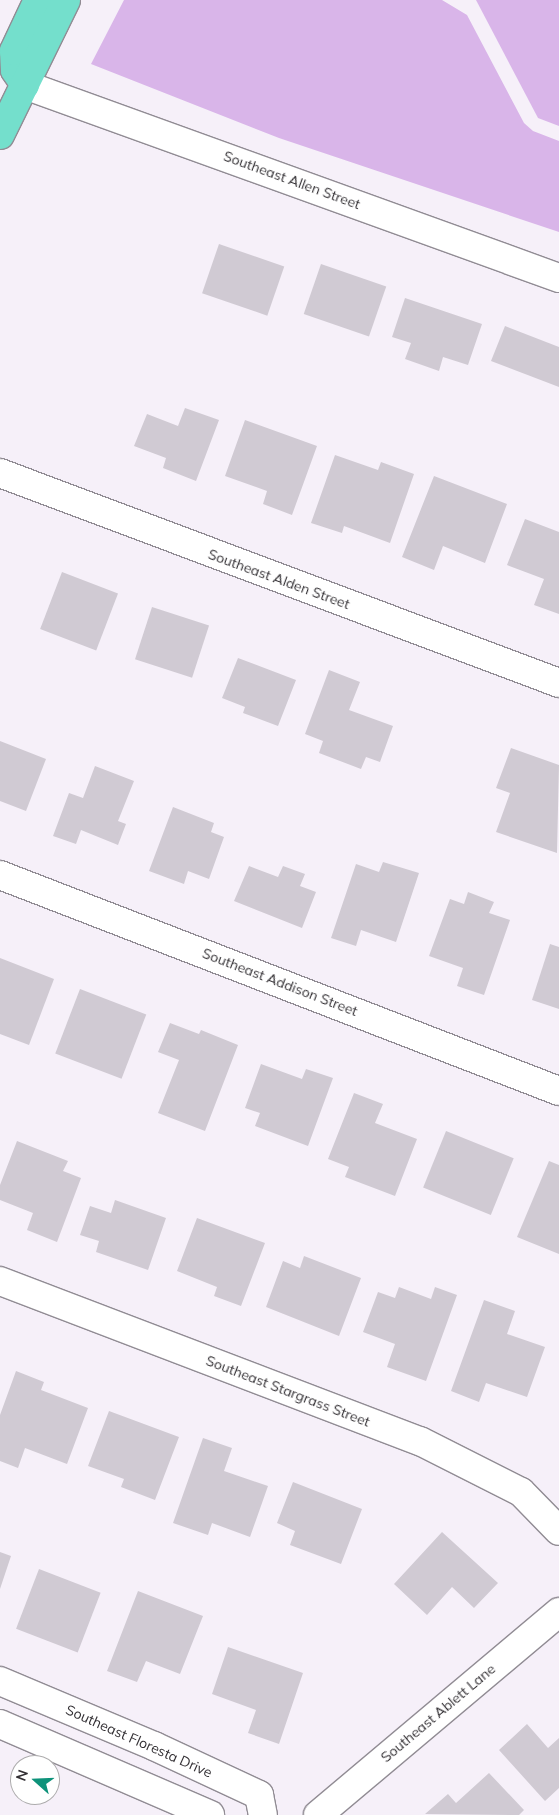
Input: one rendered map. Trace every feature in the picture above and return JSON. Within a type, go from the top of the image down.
[{"type":"main road","points":[[25,85],[15,70],[14,51],[38,0]]},
{"type":"main road","points":[[0,135],[66,0]]},
{"type":"street","name":"Southeast Allen Street","points":[[25,85],[559,278]]},
{"type":"street","name":"Southeast Alden Street","points":[[0,474],[559,684]]},
{"type":"street","name":"Southeast Addison Street","points":[[0,875],[559,1091]]},
{"type":"street","name":"Southeast Stargrass Street","points":[[0,1281],[420,1441],[521,1492],[559,1530]]},
{"type":"street","name":"Southeast Ablett Lane","points":[[318,1815],[559,1612]]},
{"type":"street","name":"Southeast Floresta Drive","points":[[0,1681],[154,1746],[259,1795],[263,1815]]},
{"type":"street","points":[[0,1724],[210,1815]]},
{"type":"shaded area","points":[[124,0],[442,0],[467,15],[524,123],[533,131],[559,141],[559,232],[279,138],[91,64]]},
{"type":"shaded area","points":[[476,0],[559,0],[559,126],[538,118]]},
{"type":"building","points":[[219,244],[284,266],[267,316],[202,293]]},
{"type":"building","points":[[321,264],[386,286],[369,337],[304,314]]},
{"type":"building","points":[[405,298],[482,324],[468,365],[443,357],[439,371],[405,359],[411,343],[392,337]]},
{"type":"building","points":[[505,326],[559,347],[559,387],[491,361]]},
{"type":"building","points":[[185,408],[219,420],[196,481],[163,468],[166,458],[134,446],[147,414],[178,426]]},
{"type":"building","points":[[245,420],[317,446],[292,515],[263,504],[267,491],[225,476]]},
{"type":"building","points":[[335,455],[378,470],[381,462],[414,474],[390,543],[344,526],[342,533],[311,523]]},
{"type":"building","points":[[434,476],[507,504],[485,563],[443,546],[434,570],[402,557]]},
{"type":"building","points":[[525,519],[559,532],[559,614],[534,605],[544,579],[507,565]]},
{"type":"building","points":[[62,572],[118,594],[96,650],[40,629]]},
{"type":"building","points":[[152,607],[209,626],[192,678],[135,659]]},
{"type":"building","points":[[238,658],[296,680],[278,726],[243,713],[245,707],[222,698]]},
{"type":"building","points":[[329,670],[360,682],[349,710],[393,726],[380,762],[366,757],[361,769],[319,753],[323,741],[305,734]]},
{"type":"building","points":[[0,741],[46,759],[26,811],[0,801]]},
{"type":"building","points":[[511,748],[559,765],[557,853],[496,832],[510,793],[496,788]]},
{"type":"building","points":[[95,766],[134,781],[118,821],[126,824],[118,845],[81,830],[76,844],[53,836],[69,793],[83,798]]},
{"type":"building","points":[[173,807],[214,823],[211,832],[224,837],[209,879],[188,871],[184,884],[149,871]]},
{"type":"building","points":[[383,862],[419,873],[396,942],[361,930],[356,946],[331,938],[356,864],[379,872]]},
{"type":"building","points":[[249,866],[278,877],[283,866],[305,874],[300,886],[316,892],[302,928],[234,901]]},
{"type":"building","points":[[468,892],[494,902],[489,913],[510,920],[484,995],[457,986],[463,968],[429,956],[450,899],[464,904]]},
{"type":"building","points":[[550,944],[559,947],[559,1009],[532,1000]]},
{"type":"building","points":[[0,958],[54,979],[29,1045],[0,1034]]},
{"type":"building","points":[[80,989],[146,1014],[122,1079],[55,1053]]},
{"type":"building","points":[[170,1023],[199,1034],[201,1030],[238,1045],[205,1131],[158,1113],[179,1060],[158,1052]]},
{"type":"building","points":[[261,1064],[302,1079],[306,1069],[333,1078],[308,1146],[255,1126],[260,1113],[245,1108]]},
{"type":"building","points":[[354,1093],[383,1104],[375,1123],[417,1139],[395,1196],[345,1177],[349,1167],[328,1159]]},
{"type":"building","points":[[446,1131],[514,1158],[491,1215],[423,1188]]},
{"type":"building","points":[[17,1141],[68,1161],[63,1171],[81,1178],[57,1242],[27,1230],[33,1213],[0,1200],[0,1185]]},
{"type":"building","points":[[549,1161],[559,1165],[559,1254],[517,1237]]},
{"type":"building","points":[[115,1200],[166,1218],[148,1270],[96,1252],[99,1241],[80,1235],[90,1206],[111,1213]]},
{"type":"building","points":[[197,1218],[265,1243],[241,1306],[214,1296],[217,1287],[177,1271]]},
{"type":"building","points":[[304,1256],[361,1278],[339,1336],[266,1307],[283,1261],[300,1268]]},
{"type":"building","points":[[399,1287],[431,1299],[435,1287],[457,1295],[426,1381],[387,1367],[395,1344],[363,1332],[378,1292],[395,1298]]},
{"type":"building","points":[[484,1300],[515,1311],[507,1334],[545,1347],[527,1397],[486,1383],[479,1402],[451,1391]]},
{"type":"building","points":[[16,1371],[44,1382],[41,1390],[88,1408],[67,1464],[25,1448],[18,1468],[0,1461],[0,1415]]},
{"type":"building","points":[[109,1411],[179,1437],[155,1500],[121,1487],[124,1479],[88,1466]]},
{"type":"building","points":[[203,1438],[232,1448],[224,1471],[268,1486],[250,1537],[212,1523],[208,1535],[173,1523]]},
{"type":"building","points":[[293,1482],[362,1509],[341,1564],[290,1545],[295,1531],[277,1523]]},
{"type":"building","points":[[442,1532],[498,1583],[474,1608],[452,1587],[427,1615],[394,1584]]},
{"type":"building","points":[[0,1552],[11,1556],[0,1589]]},
{"type":"building","points":[[39,1569],[101,1593],[78,1652],[16,1629]]},
{"type":"building","points":[[138,1591],[203,1616],[180,1674],[146,1661],[137,1682],[107,1671]]},
{"type":"building","points":[[228,1647],[303,1673],[279,1744],[248,1733],[256,1710],[212,1694]]},
{"type":"building","points":[[527,1724],[548,1748],[559,1738],[559,1788],[545,1801],[499,1750]]},
{"type":"building","points":[[489,1773],[524,1810],[519,1815],[425,1814],[448,1794],[456,1803]]}]
